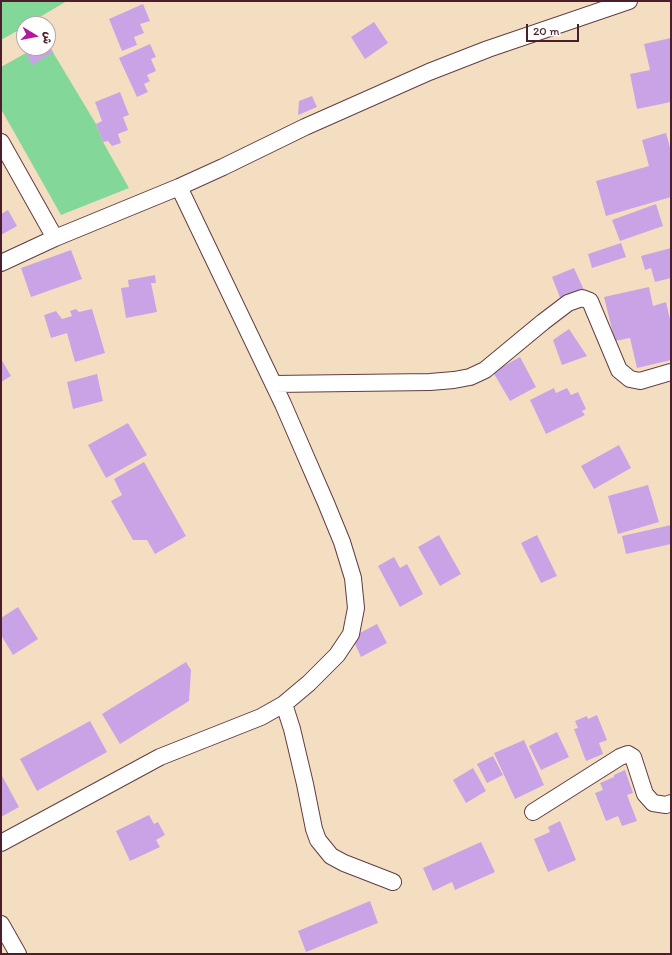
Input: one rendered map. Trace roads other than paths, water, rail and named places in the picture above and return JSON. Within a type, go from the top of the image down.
[{"type":"street","points":[[1,263],[55,238],[179,187],[305,127],[429,72],[488,49],[629,1]]},
{"type":"street","points":[[1,142],[55,238]]},
{"type":"street","points":[[1,843],[160,757],[261,717],[284,704],[310,683],[337,655],[351,634],[356,608],[353,578],[342,542],[284,404],[179,187]]},
{"type":"street","points":[[274,384],[430,382],[470,377],[485,370],[568,303],[582,298],[590,301],[619,370],[630,380],[640,382],[671,372]]},
{"type":"street","points":[[284,704],[292,729],[314,830],[318,840],[330,856],[392,882]]},
{"type":"street","points":[[533,812],[620,757],[628,754],[634,757],[645,794],[653,803],[666,805],[671,803]]},
{"type":"street","points":[[1,924],[18,954]]}]
